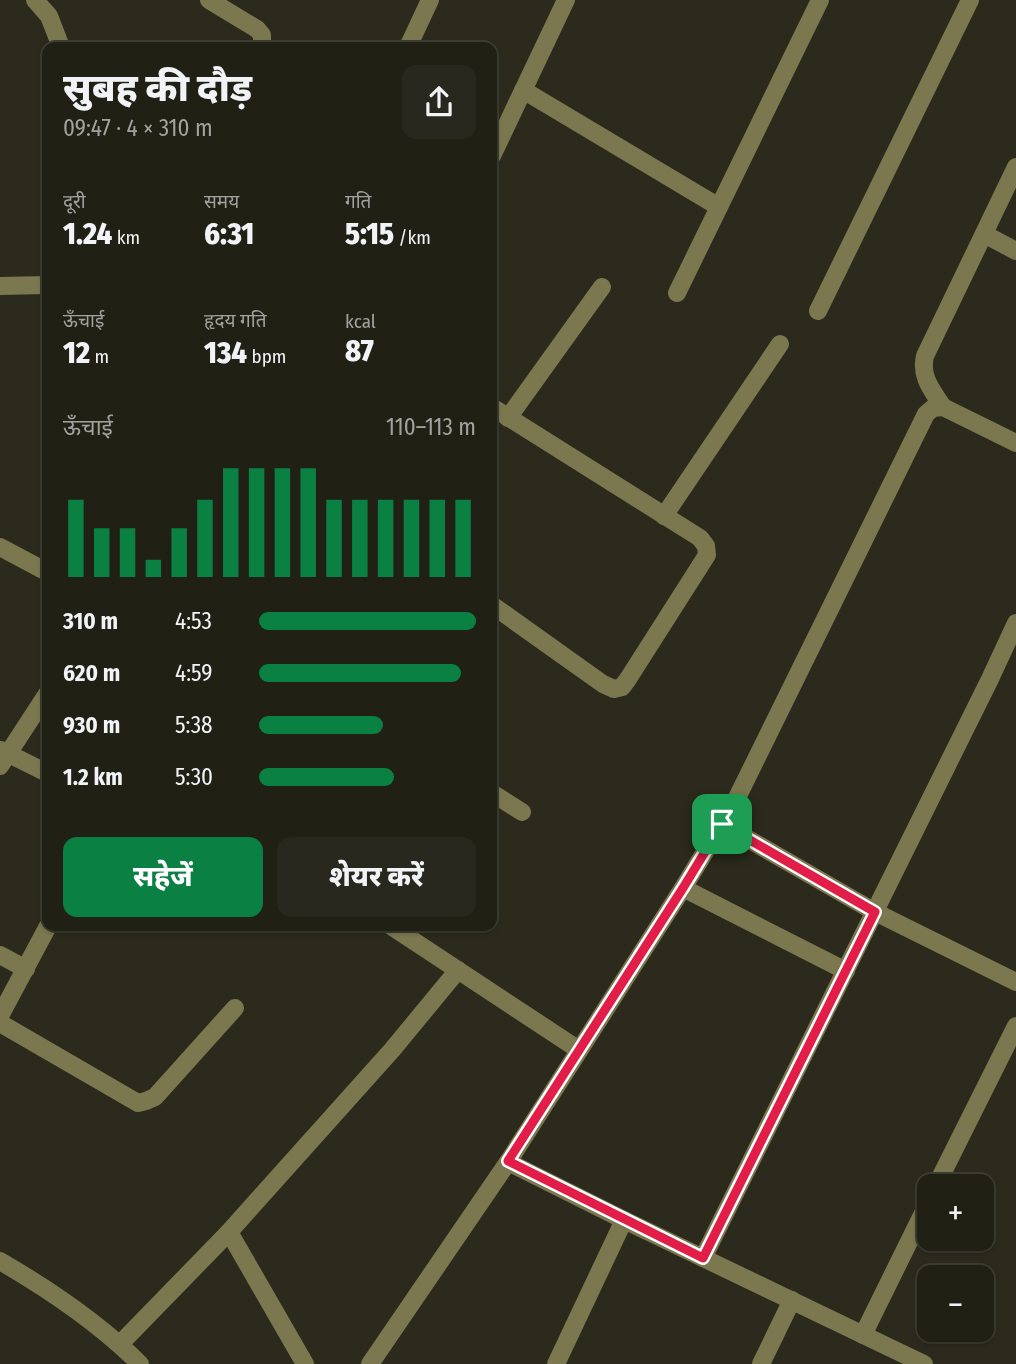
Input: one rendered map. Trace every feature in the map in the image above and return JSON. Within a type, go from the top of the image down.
[{"type":"street","points":[[35,0],[49,16],[59,42]]},
{"type":"street","points":[[209,0],[257,29],[262,35],[262,42]]},
{"type":"street","points":[[410,42],[430,0]]},
{"type":"street","points":[[497,145],[566,0]]},
{"type":"street","points":[[677,293],[820,0]]},
{"type":"street","points":[[818,311],[970,0]]},
{"type":"street","points":[[523,90],[719,207]]},
{"type":"street","points":[[1016,167],[922,367],[929,386],[943,407],[1016,443]]},
{"type":"street","points":[[984,234],[1016,251]]},
{"type":"street","points":[[0,286],[42,285]]},
{"type":"street","points":[[508,418],[602,287]]},
{"type":"street","points":[[664,516],[780,344]]},
{"type":"street","points":[[370,1364],[508,1161],[733,806],[926,414],[933,408],[943,407]]},
{"type":"street","points":[[497,410],[700,538],[706,546],[707,555],[622,687],[614,689],[603,684],[497,609]]},
{"type":"street","points":[[0,547],[42,569]]},
{"type":"street","points":[[703,1258],[1016,623]]},
{"type":"street","points":[[42,701],[3,756],[42,772]]},
{"type":"street","points":[[497,796],[522,812]]},
{"type":"street","points":[[722,824],[875,912],[1016,982]]},
{"type":"street","points":[[683,888],[846,971]]},
{"type":"street","points":[[0,1016],[45,931]]},
{"type":"street","points":[[399,931],[579,1050]]},
{"type":"street","points":[[0,955],[26,969]]},
{"type":"street","points":[[120,1344],[229,1232],[391,1050],[458,970]]},
{"type":"street","points":[[0,1023],[138,1102],[155,1097],[235,1008]]},
{"type":"street","points":[[942,1174],[1016,1026]]},
{"type":"street","points":[[508,1161],[624,1220],[924,1364]]},
{"type":"street","points":[[556,1364],[624,1220]]},
{"type":"street","points":[[863,1335],[917,1225]]},
{"type":"street","points":[[229,1232],[305,1364]]},
{"type":"street","points":[[0,1261],[59,1298],[120,1344],[140,1364]]},
{"type":"street","points":[[761,1364],[792,1300]]},
{"type":"route","points":[[722,824],[875,912],[703,1258],[508,1161],[722,824]]}]
